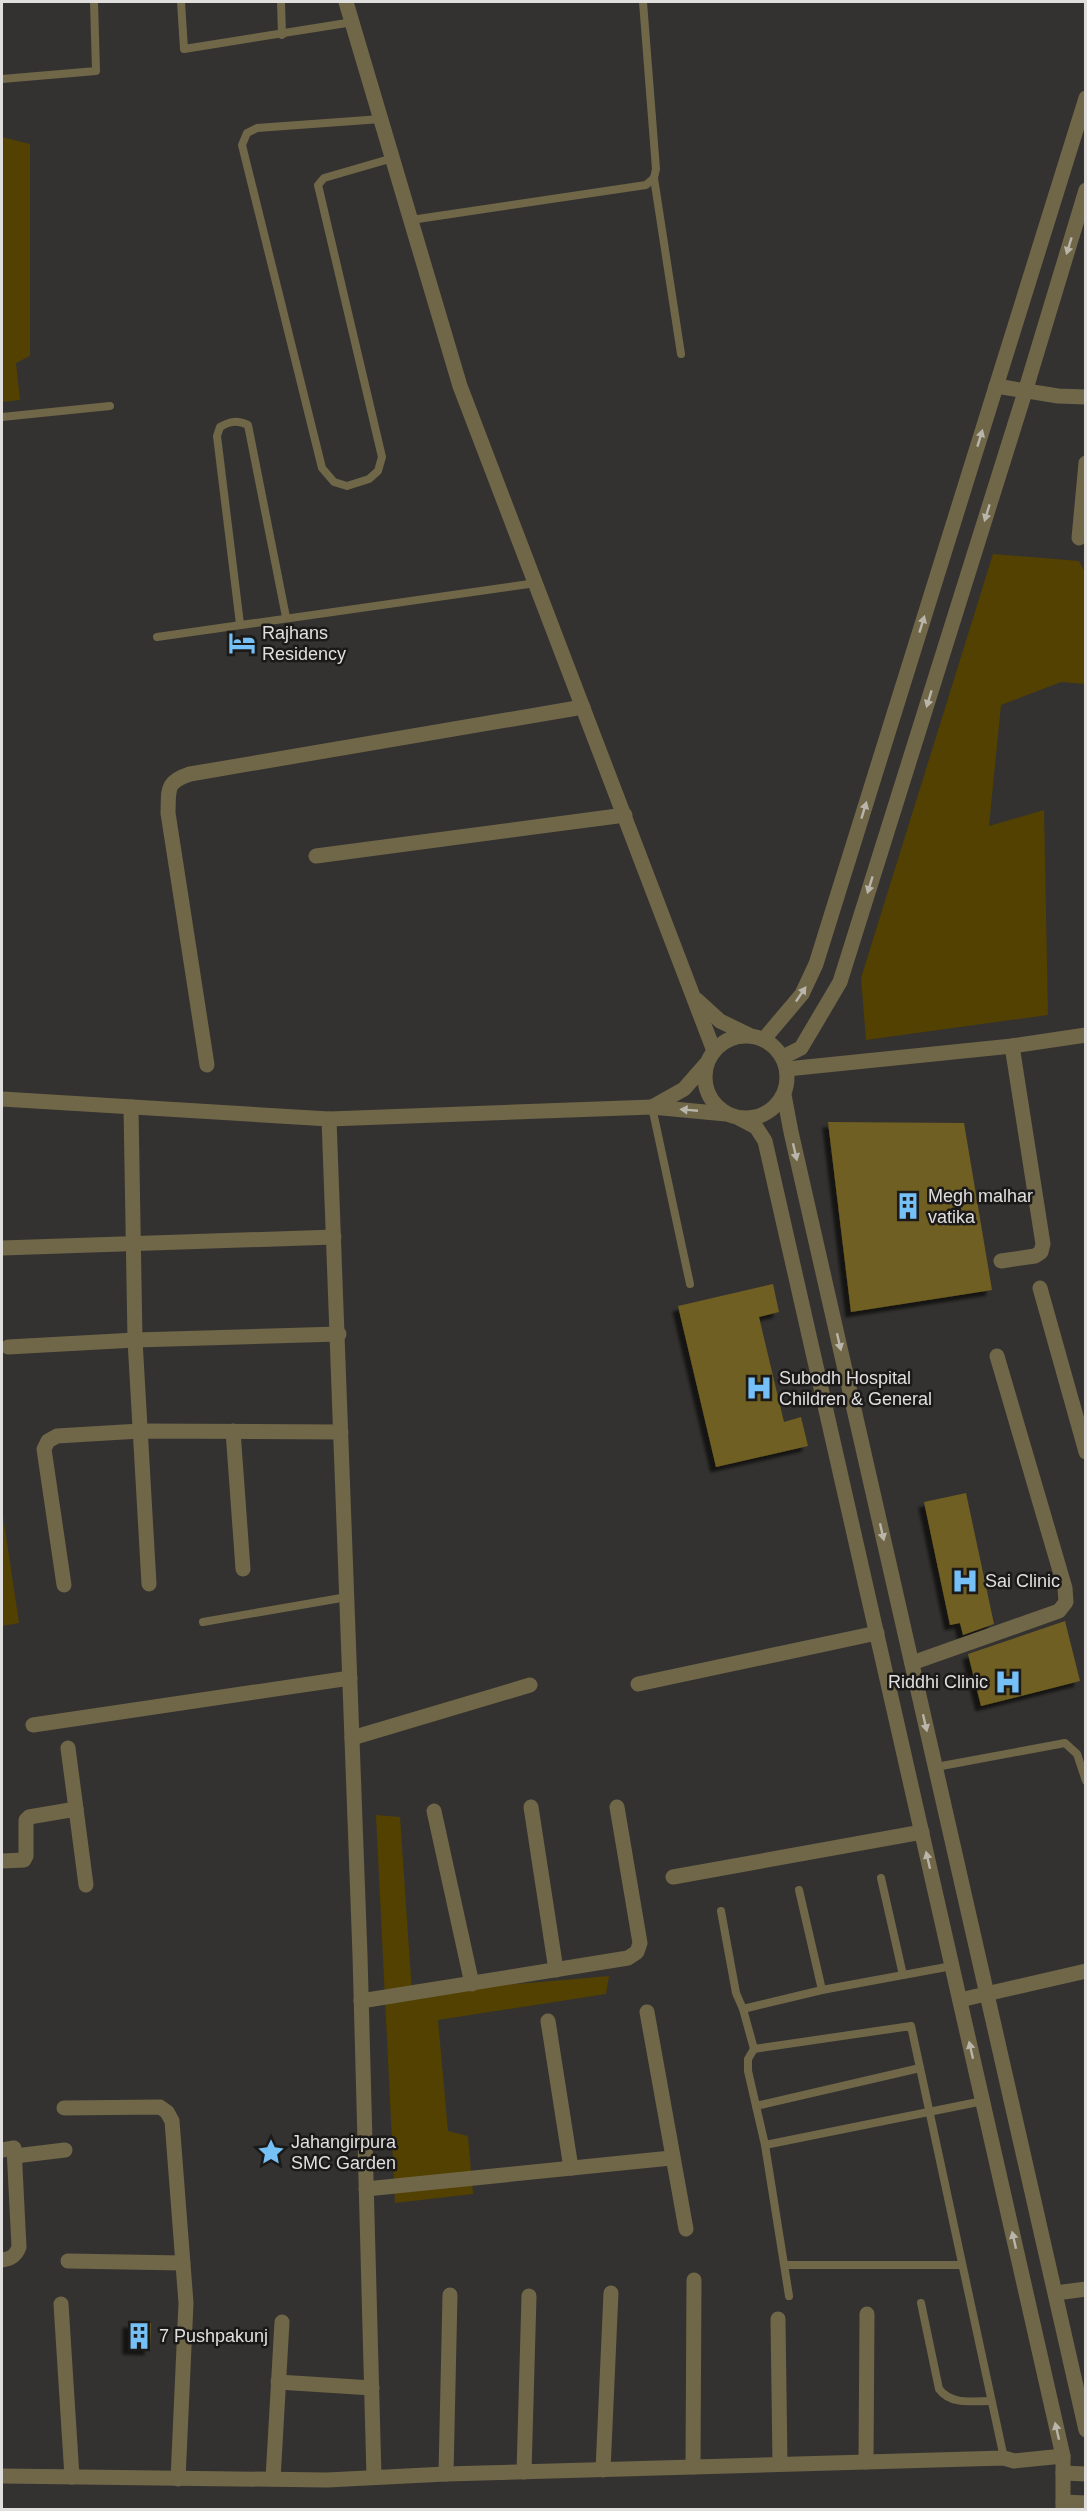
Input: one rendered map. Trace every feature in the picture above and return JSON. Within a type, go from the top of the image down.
[{"type":"street","points":[[346,2],[460,386],[694,998],[710,1057],[704,1078],[707,1092],[714,1105],[756,1127],[765,1141],[1063,2456],[1063,2506],[1086,2503]]},
{"type":"street","points":[[757,1038],[802,994],[816,964],[1086,99]]},
{"type":"street","points":[[785,1063],[801,1048],[840,982],[1086,190]]},
{"type":"street","points":[[996,386],[1025,392],[1086,398]]},
{"type":"street","points":[[1078,537],[1086,464]]},
{"type":"street","points":[[207,1065],[168,813],[169,788],[175,778],[583,707]]},
{"type":"street","points":[[316,856],[625,815]]},
{"type":"street","points":[[2,1100],[329,1119],[652,1107],[754,1118],[766,1114],[777,1106],[784,1095],[788,1082],[785,1063],[775,1047],[720,1021],[694,998]]},
{"type":"street","points":[[785,1063],[1012,1046],[1086,1035]]},
{"type":"street","points":[[652,1107],[684,1089],[724,1041],[738,1036],[757,1038]]},
{"type":"street","points":[[1001,1261],[1035,1256],[1041,1252],[1043,1244],[1012,1046]]},
{"type":"street","points":[[784,1095],[793,1144],[1086,2430]]},
{"type":"street","points":[[130,1107],[135,1340],[149,1584]]},
{"type":"street","points":[[329,1119],[339,1334],[374,2477]]},
{"type":"street","points":[[2,1248],[334,1237]]},
{"type":"street","points":[[1040,1288],[1085,1447]]},
{"type":"street","points":[[8,1347],[135,1340],[339,1334]]},
{"type":"street","points":[[912,1663],[1059,1611],[1066,1602],[1065,1588],[997,1356]]},
{"type":"street","points":[[64,1585],[44,1449],[48,1441],[57,1436],[140,1431],[341,1432]]},
{"type":"street","points":[[233,1431],[243,1569]]},
{"type":"street","points":[[638,1684],[877,1633]]},
{"type":"street","points":[[33,1725],[350,1678]]},
{"type":"street","points":[[352,1738],[530,1686]]},
{"type":"street","points":[[68,1748],[86,1885]]},
{"type":"street","points":[[531,1807],[556,1970]]},
{"type":"street","points":[[361,2001],[628,1958],[637,1952],[640,1943],[617,1807]]},
{"type":"street","points":[[2,1861],[24,1860],[26,1820],[29,1817],[76,1809]]},
{"type":"street","points":[[434,1810],[472,1984]]},
{"type":"street","points":[[673,1877],[922,1832]]},
{"type":"street","points":[[960,2000],[1086,1971]]},
{"type":"street","points":[[647,2012],[671,2158],[686,2229]]},
{"type":"street","points":[[548,2021],[571,2168]]},
{"type":"street","points":[[64,2108],[160,2107],[167,2112],[172,2121],[186,2334],[178,2478]]},
{"type":"street","points":[[2,2260],[10,2259],[19,2247],[8,2153],[65,2150]]},
{"type":"street","points":[[366,2189],[671,2158]]},
{"type":"street","points":[[68,2261],[183,2263]]},
{"type":"street","points":[[693,2467],[694,2280]]},
{"type":"street","points":[[1056,2294],[1086,2289]]},
{"type":"street","points":[[603,2470],[611,2293]]},
{"type":"street","points":[[446,2474],[450,2295]]},
{"type":"street","points":[[524,2472],[529,2296]]},
{"type":"street","points":[[61,2304],[72,2477]]},
{"type":"street","points":[[866,2462],[867,2314]]},
{"type":"street","points":[[778,2319],[780,2464]]},
{"type":"street","points":[[273,2480],[282,2322]]},
{"type":"street","points":[[278,2382],[372,2388]]},
{"type":"street","points":[[2,2476],[327,2480],[780,2464],[1004,2458],[1014,2461],[1063,2456]]},
{"type":"street","points":[[1063,2473],[1086,2474]]},
{"type":"lane","points":[[2,79],[96,71],[94,2]]},
{"type":"lane","points":[[181,2],[184,49],[353,22]]},
{"type":"lane","points":[[281,2],[282,35]]},
{"type":"lane","points":[[643,2],[656,169],[654,178],[681,354]]},
{"type":"lane","points":[[381,119],[257,128],[247,133],[242,145],[322,468],[339,486],[347,486],[369,479],[378,471],[381,457],[318,185],[324,178],[393,158]]},
{"type":"lane","points":[[411,220],[646,185],[654,178]]},
{"type":"lane","points":[[2,417],[110,406]]},
{"type":"lane","points":[[240,624],[217,436],[220,427],[229,422],[241,421],[248,425],[286,617]]},
{"type":"lane","points":[[157,637],[536,583]]},
{"type":"lane","points":[[652,1107],[690,1284]]},
{"type":"lane","points":[[203,1622],[347,1598]]},
{"type":"lane","points":[[936,1767],[1065,1743],[1077,1754],[1086,1781]]},
{"type":"lane","points":[[881,1878],[903,1975]]},
{"type":"lane","points":[[799,1890],[822,1990]]},
{"type":"lane","points":[[721,1911],[736,1993],[743,2008],[754,2049],[748,2059],[765,2145],[789,2296]]},
{"type":"lane","points":[[743,2008],[822,1990],[952,1966]]},
{"type":"lane","points":[[754,2049],[911,2026],[1004,2458]]},
{"type":"lane","points":[[756,2106],[920,2068]]},
{"type":"lane","points":[[765,2145],[982,2101]]},
{"type":"lane","points":[[784,2265],[962,2265]]},
{"type":"lane","points":[[921,2303],[939,2389],[945,2397],[952,2400],[991,2401]]},
{"type":"shaded area","points":[[2,137],[30,144],[30,356],[16,363],[20,400],[2,402]]},
{"type":"shaded area","points":[[993,554],[1079,561],[1085,572],[1085,684],[1061,682],[1001,705],[989,826],[1044,810],[1048,1015],[866,1040],[861,978]]},
{"type":"shaded area","points":[[2,1509],[19,1623],[2,1626]]},
{"type":"shaded area","points":[[376,1815],[400,1817],[412,1993],[609,1976],[606,1994],[438,2020],[448,2131],[468,2136],[473,2194],[395,2203]]},
{"type":"building","name":"Megh malhar vatika","points":[[828,1122],[964,1123],[992,1290],[851,1312]]},
{"type":"building","points":[[773,1284],[779,1312],[759,1317],[784,1422],[801,1417],[808,1446],[716,1467],[678,1306]]},
{"type":"building","points":[[966,1493],[994,1624],[963,1635],[960,1623],[950,1625],[924,1502]]},
{"type":"building","points":[[1065,1621],[1080,1681],[981,1706],[968,1654]]},
{"type":"building","name":"7 Pushpakunj","points":[[128,2322],[151,2323],[150,2350],[128,2349]]},
{"type":"place","name":"Rajhans Residency","points":[[242,643]]},
{"type":"place","name":"Megh malhar vatika","points":[[908,1206]]},
{"type":"place","name":"Subodh Hospital Children & General","points":[[759,1388]]},
{"type":"place","name":"Sai Clinic","points":[[965,1581]]},
{"type":"place","name":"Riddhi Clinic","points":[[1008,1682]]},
{"type":"place","name":"Jahangirpura SMC Garden","points":[[271,2152]]},
{"type":"place","name":"7 Pushpakunj","points":[[139,2336]]}]
